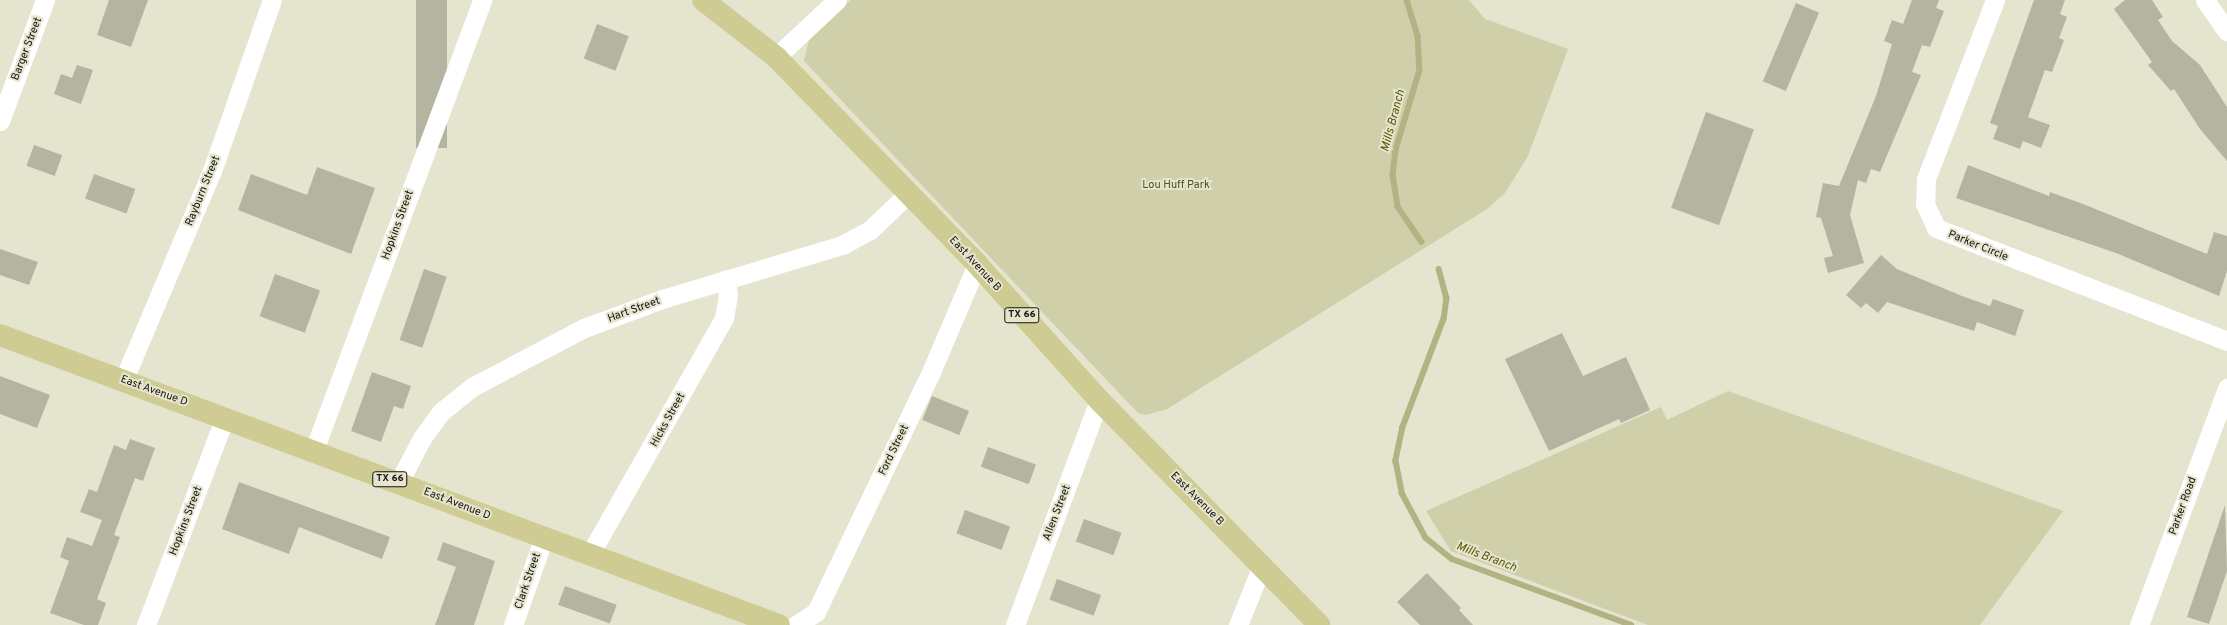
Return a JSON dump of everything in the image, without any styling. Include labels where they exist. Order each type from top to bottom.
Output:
[{"type":"main road","name":"East Avenue B","points":[[711,4],[776,57],[977,264],[1099,400],[1320,625]]},
{"type":"main road","name":"East Avenue D","points":[[0,335],[314,450],[779,625]]},
{"type":"street","name":"Barger Street","points":[[0,121],[46,0]]},
{"type":"street","name":"Rayburn Street","points":[[124,380],[212,171],[272,0]]},
{"type":"street","name":"Hopkins Street","points":[[314,450],[482,0]]},
{"type":"street","points":[[776,57],[837,0]]},
{"type":"street","name":"Parker Circle","points":[[1995,0],[1926,179],[1925,204],[1936,228],[2227,341]]},
{"type":"street","points":[[2205,0],[2227,31]]},
{"type":"street","name":"Hart Street","points":[[399,482],[422,438],[442,412],[472,387],[584,328],[726,279],[842,245],[870,230],[908,194]]},
{"type":"street","name":"Ford Street","points":[[796,625],[816,612],[931,372],[977,264]]},
{"type":"street","name":"Hicks Street","points":[[590,554],[724,318],[728,295],[726,279]]},
{"type":"street","name":"Parker Road","points":[[2139,625],[2227,388]]},
{"type":"street","name":"Allen Street","points":[[1015,625],[1099,400]]},
{"type":"street","name":"Hopkins Street","points":[[146,625],[225,417]]},
{"type":"street","name":"Clark Street","points":[[513,625],[544,537]]},
{"type":"street","points":[[1238,625],[1262,566]]},
{"type":"green space","name":"Lou Huff Park","points":[[851,0],[1469,0],[1485,19],[1568,49],[1528,156],[1505,193],[1487,209],[1167,409],[1146,415],[1138,413],[804,61],[809,40]]},
{"type":"green space","points":[[1728,391],[2063,511],[1980,625],[1648,625],[1451,551],[1426,511],[1661,407],[1667,420]]},
{"type":"building","points":[[109,0],[148,0],[131,47],[97,35]]},
{"type":"building","points":[[416,0],[447,0],[447,148],[416,148]]},
{"type":"building","points":[[1912,0],[1939,0],[1936,8],[1944,11],[1930,47],[1922,45],[1912,72],[1921,75],[1880,172],[1871,169],[1866,183],[1858,180],[1850,215],[1864,263],[1828,273],[1824,258],[1833,256],[1821,218],[1816,217],[1823,183],[1839,186],[1876,96],[1892,44],[1884,41],[1892,20],[1903,24]]},
{"type":"building","points":[[2034,0],[2065,0],[2060,14],[2067,17],[2059,38],[2064,40],[2052,72],[2045,70],[2028,117],[2050,125],[2041,148],[2023,141],[2020,149],[1993,139],[1998,126],[1990,123]]},
{"type":"building","points":[[2125,0],[2152,0],[2163,17],[2158,20],[2172,41],[2200,65],[2227,107],[2227,161],[2200,129],[2174,89],[2171,91],[2148,65],[2152,62],[2114,9]]},
{"type":"building","points":[[1796,3],[1819,13],[1786,91],[1763,81]]},
{"type":"building","points":[[597,24],[629,36],[615,71],[584,59]]},
{"type":"building","points":[[77,65],[93,70],[81,104],[54,94],[61,74],[72,78]]},
{"type":"building","points":[[1706,112],[1754,129],[1719,225],[1671,208]]},
{"type":"building","points":[[34,145],[62,155],[55,176],[26,166]]},
{"type":"building","points":[[1968,165],[2049,196],[2050,192],[2083,204],[2207,254],[2214,232],[2227,236],[2227,271],[2219,296],[2116,253],[1956,198]]},
{"type":"building","points":[[317,167],[375,188],[351,254],[238,210],[251,174],[307,195]]},
{"type":"building","points":[[94,174],[135,189],[126,213],[85,198]]},
{"type":"building","points":[[0,249],[38,262],[29,285],[0,275]]},
{"type":"building","points":[[1881,255],[1897,269],[1962,296],[1990,306],[1993,299],[2024,310],[2015,336],[1977,322],[1974,331],[1887,302],[1878,313],[1866,303],[1861,308],[1846,295]]},
{"type":"building","points":[[424,269],[447,277],[422,348],[400,340]]},
{"type":"building","points":[[275,274],[320,290],[305,333],[260,316]]},
{"type":"building","points":[[1562,333],[1583,376],[1626,357],[1650,410],[1621,423],[1619,419],[1549,451],[1505,359]]},
{"type":"building","points":[[372,372],[411,386],[403,409],[394,406],[381,442],[351,431]]},
{"type":"building","points":[[0,376],[50,395],[37,428],[0,414]]},
{"type":"building","points":[[932,396],[969,411],[959,435],[922,420]]},
{"type":"building","points":[[130,439],[155,448],[143,481],[135,478],[114,535],[120,537],[97,599],[106,603],[98,625],[84,625],[50,613],[69,561],[60,557],[67,537],[92,546],[102,520],[80,512],[89,489],[97,492],[114,445],[126,450]]},
{"type":"building","points":[[988,447],[1036,464],[1029,484],[981,467]]},
{"type":"building","points":[[239,482],[390,537],[382,559],[299,527],[289,554],[222,529]]},
{"type":"building","points":[[2225,505],[2227,571],[2209,624],[2187,617]]},
{"type":"building","points":[[965,510],[1010,526],[1002,550],[956,533]]},
{"type":"building","points":[[1084,519],[1122,533],[1113,555],[1076,542]]},
{"type":"building","points":[[443,542],[495,561],[474,625],[435,625],[456,567],[437,560]]},
{"type":"building","points":[[1427,573],[1461,608],[1459,610],[1473,625],[1420,625],[1397,602]]},
{"type":"building","points":[[1057,579],[1101,595],[1094,616],[1049,600]]},
{"type":"building","points":[[565,586],[617,605],[610,624],[558,605]]},
{"type":"waterway","name":"Mills Branch","points":[[1407,0],[1418,36],[1420,70],[1396,150],[1393,175],[1398,207],[1422,242]]},
{"type":"waterway","name":"Mills Branch","points":[[1439,269],[1447,298],[1444,319],[1403,427],[1396,461],[1402,493],[1426,538],[1452,559],[1631,625]]}]
